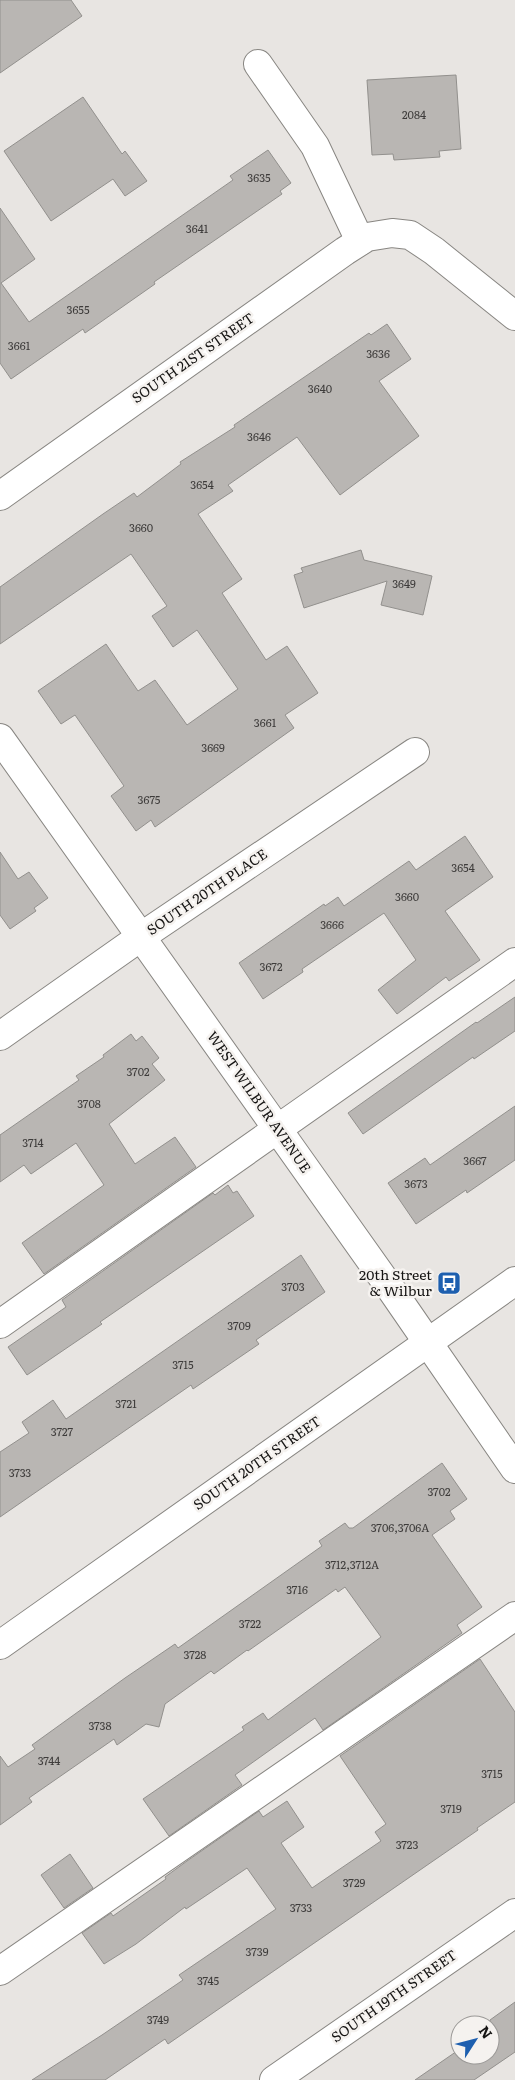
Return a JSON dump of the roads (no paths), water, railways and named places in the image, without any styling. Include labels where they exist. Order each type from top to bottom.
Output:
[{"type":"street","points":[[258,64],[315,146],[360,241]]},
{"type":"street","name":"SOUTH 21ST STREET","points":[[0,496],[367,237],[392,233],[410,235],[434,251],[515,316]]},
{"type":"street","name":"WEST WILBUR AVENUE","points":[[0,738],[279,1130],[515,1468]]},
{"type":"street","name":"SOUTH 20TH PLACE","points":[[0,1036],[142,936],[415,752]]},
{"type":"street","points":[[0,1324],[279,1130],[515,962]]},
{"type":"street","name":"SOUTH 20TH STREET","points":[[0,1645],[515,1281]]},
{"type":"street","points":[[0,1971],[515,1616]]},
{"type":"street","name":"SOUTH 19TH STREET","points":[[274,2080],[515,1913]]},
{"type":"place","name":"20th Street & Wilbur","points":[[449,1283]]}]
